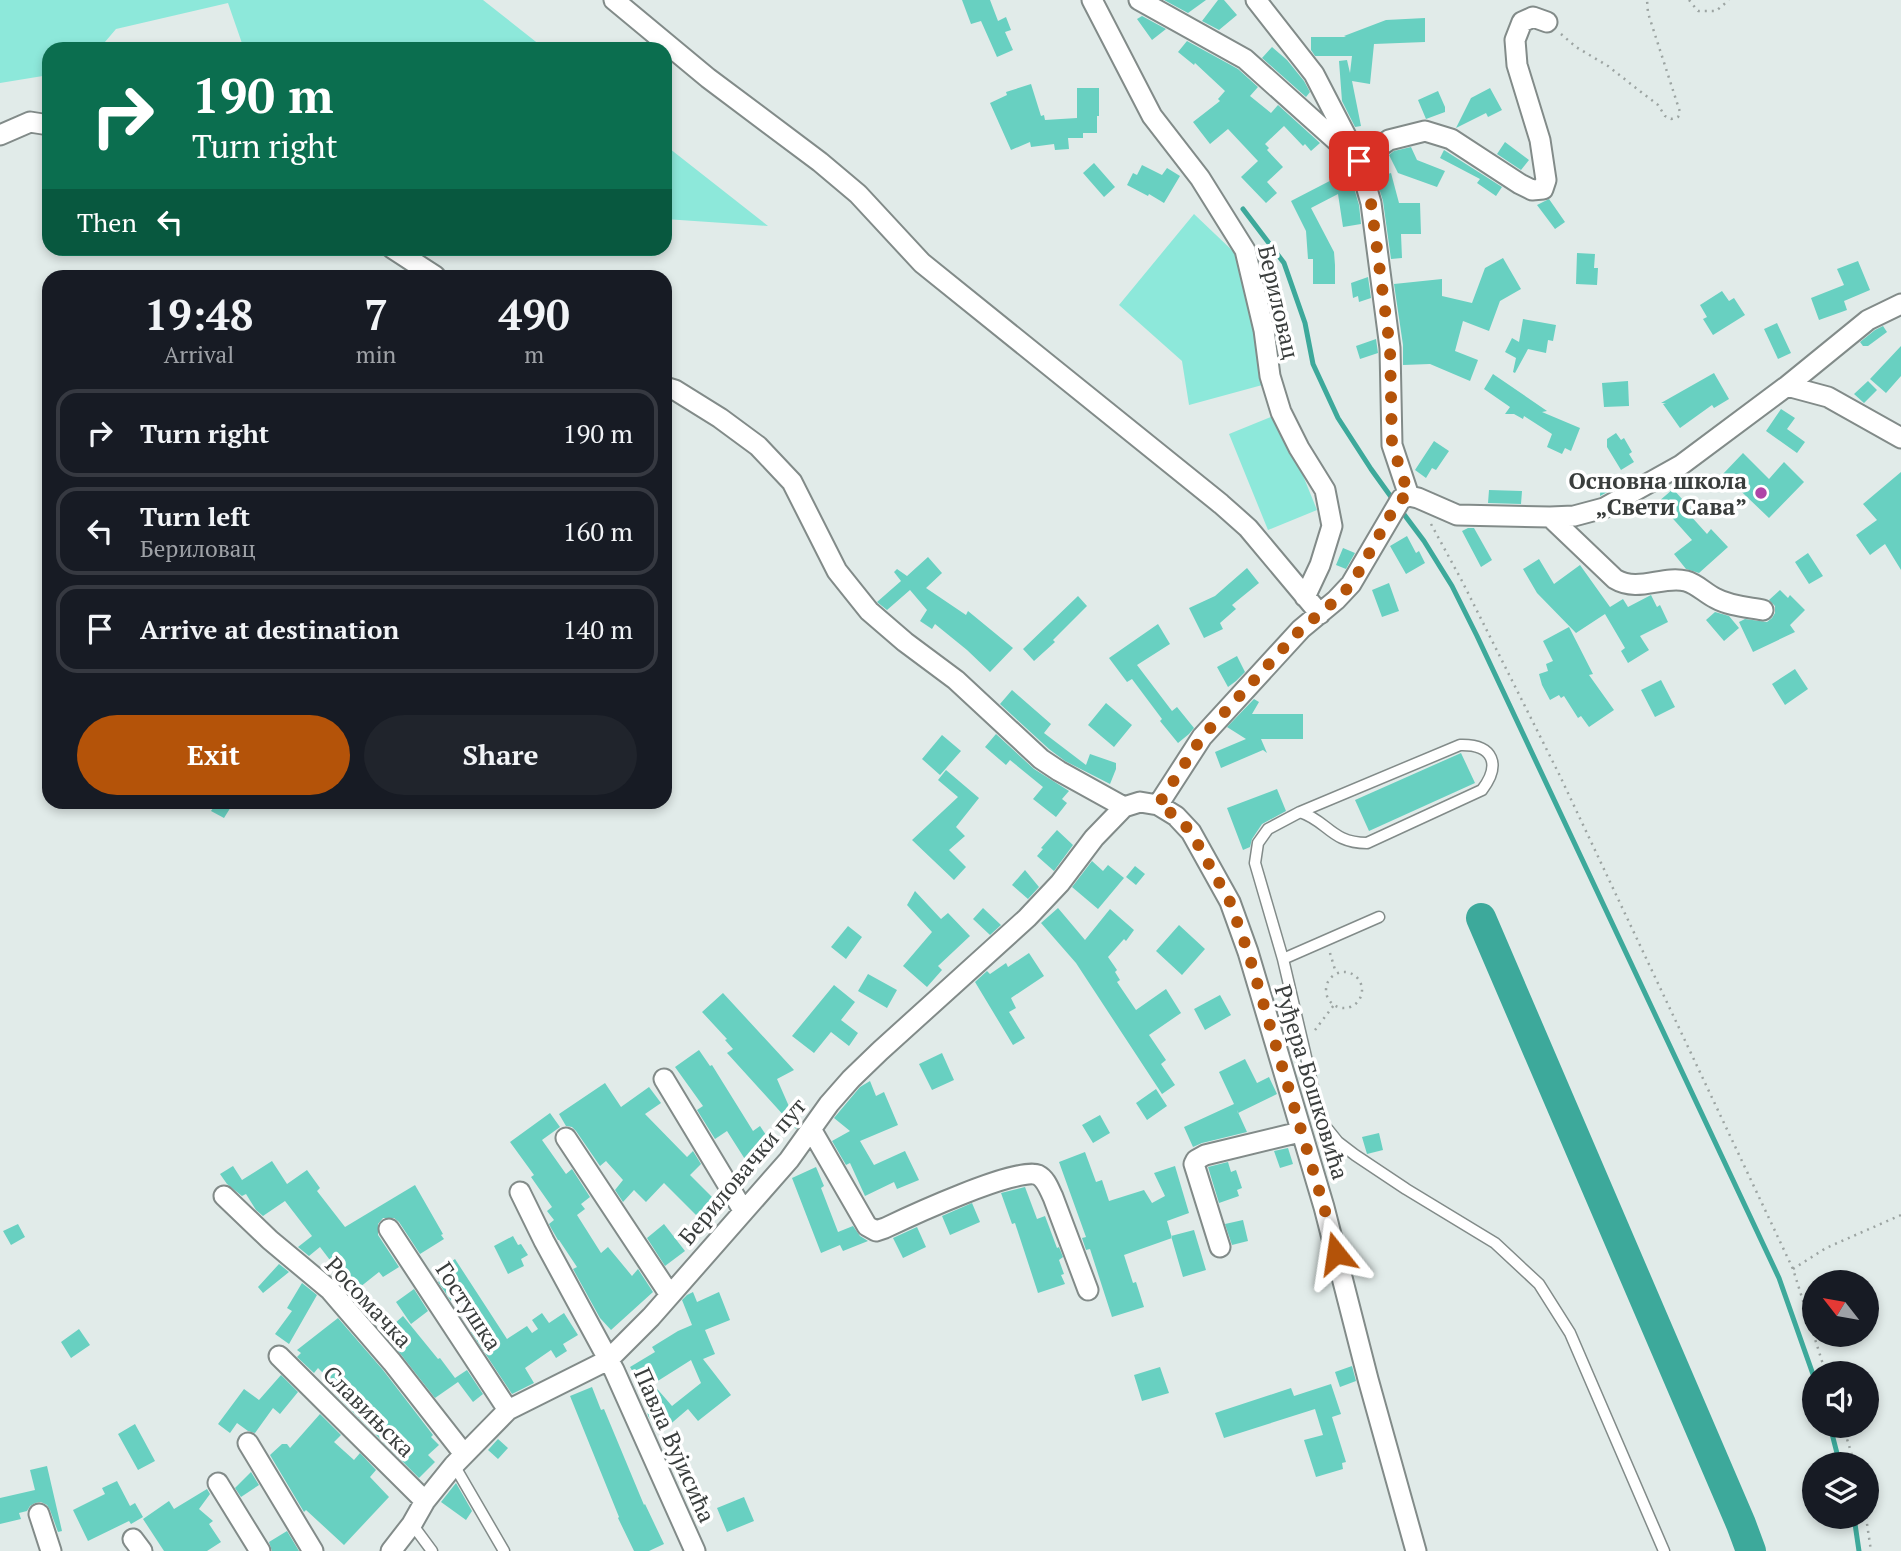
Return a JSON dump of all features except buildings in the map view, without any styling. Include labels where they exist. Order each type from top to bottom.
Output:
[{"type":"street","points":[[614,0],[665,42]]},
{"type":"street","name":"Бериловац","points":[[1092,0],[1152,116],[1200,178],[1245,250],[1264,330],[1270,376],[1281,412],[1325,490],[1332,526],[1320,565],[1305,597]]},
{"type":"street","points":[[1139,0],[1245,59],[1359,161]]},
{"type":"street","points":[[672,389],[720,418],[758,446],[792,482],[837,570],[869,611],[956,680],[1041,759],[1124,807],[1140,802],[1158,805],[1202,737],[1301,629],[1352,584],[1405,501],[1392,444],[1389,335],[1371,203],[1359,161],[1314,74],[1256,0]]},
{"type":"street","points":[[1359,161],[1389,140],[1425,131],[1451,139],[1532,190],[1543,189],[1546,180],[1540,140],[1517,65],[1516,40],[1522,22],[1533,17],[1547,22]]},
{"type":"street","points":[[672,48],[820,162],[858,194],[922,263],[1221,504],[1248,528],[1320,614]]},
{"type":"street","points":[[0,135],[30,122],[42,124]]},
{"type":"street","points":[[404,256],[426,270]]},
{"type":"street","points":[[1405,501],[1457,515],[1574,516],[1604,508],[1681,465],[1787,386],[1868,320],[1901,304]]},
{"type":"street","points":[[1787,386],[1828,397],[1901,438]]},
{"type":"street","points":[[1550,517],[1622,584],[1676,580],[1688,582],[1725,603],[1763,610]]},
{"type":"street","name":"Руђера Бошковића","points":[[1158,805],[1176,816],[1191,832],[1230,902],[1248,952],[1324,1207],[1368,1380],[1416,1551]]},
{"type":"street","name":"Бериловачки пут","points":[[391,1551],[412,1524],[425,1501],[459,1459],[508,1410],[608,1360],[670,1295],[789,1160],[851,1079],[1027,918],[1060,883],[1094,838],[1124,807]]},
{"type":"street","points":[[664,1079],[743,1210]]},
{"type":"street","points":[[811,1129],[867,1226],[876,1231],[969,1191],[1024,1175],[1038,1176],[1046,1183],[1053,1197],[1088,1290]]},
{"type":"street","points":[[1220,1247],[1194,1164],[1196,1160],[1205,1155],[1300,1132]]},
{"type":"street","points":[[566,1138],[670,1295]]},
{"type":"street","name":"Павла Вујисића","points":[[520,1192],[608,1360],[695,1551]]},
{"type":"street","name":"Росомачка","points":[[224,1196],[270,1240],[330,1290],[392,1362],[459,1459]]},
{"type":"street","name":"Гостушка","points":[[389,1229],[508,1410]]},
{"type":"street","name":"Славињска","points":[[279,1356],[425,1501]]},
{"type":"street","points":[[248,1443],[313,1551]]},
{"type":"street","points":[[218,1483],[260,1551]]},
{"type":"street","points":[[39,1514],[51,1551]]},
{"type":"lane","points":[[1300,812],[1311,816],[1336,836],[1352,843],[1367,843],[1482,790],[1491,778],[1491,755],[1472,744],[1460,744],[1300,812],[1268,829],[1258,844],[1255,863],[1283,959],[1321,1121],[1338,1142],[1406,1189],[1496,1243],[1538,1284],[1570,1333],[1664,1551]]},
{"type":"lane","points":[[1283,959],[1379,917]]},
{"type":"lane","points":[[459,1459],[504,1551]]},
{"type":"lane","points":[[412,1524],[432,1551]]},
{"type":"path","points":[[1547,22],[1576,47],[1608,66],[1658,105],[1665,116],[1671,119],[1678,117],[1680,112],[1648,13],[1647,0]]},
{"type":"path","points":[[1689,0],[1698,11],[1716,11],[1729,0]]},
{"type":"path","points":[[1405,501],[1438,540],[1462,581],[1559,774],[1793,1269],[1822,1361]]},
{"type":"path","points":[[1325,941],[1336,974]]},
{"type":"path","points":[[1346,972],[1357,976],[1362,986],[1361,997],[1352,1006],[1334,1005],[1326,988],[1331,977],[1346,972]]},
{"type":"path","points":[[1304,1044],[1334,1005]]},
{"type":"path","points":[[1793,1269],[1826,1248],[1901,1215]]},
{"type":"path","points":[[1868,1529],[1871,1551]]},
{"type":"green space","points":[[0,0],[483,0],[536,42],[242,42],[228,3],[116,29],[105,42],[42,42],[42,76],[0,83]]},
{"type":"green space","points":[[672,151],[768,226],[672,219]]},
{"type":"green space","points":[[1194,214],[1236,254],[1258,327],[1266,384],[1189,405],[1182,361],[1119,305]]},
{"type":"green space","points":[[1278,414],[1317,510],[1268,530],[1229,434]]},
{"type":"waterway","points":[[1243,209],[1284,263],[1305,323],[1313,364],[1338,418],[1394,501]]},
{"type":"waterway","points":[[1400,509],[1452,586],[1477,636],[1779,1278],[1808,1361]]},
{"type":"waterway","points":[[1481,918],[1751,1551]]},
{"type":"waterway","points":[[1833,1438],[1837,1452]]},
{"type":"waterway","points":[[1856,1529],[1859,1551]]},
{"type":"place","name":"Основна школа „Свети Сава”","points":[[1761,493]]},
{"type":"route","points":[[1336,1253],[1248,952],[1230,902],[1191,832],[1176,816],[1158,805],[1202,737],[1301,629],[1352,584],[1392,512],[1401,499],[1409,496],[1392,444],[1390,348],[1371,203],[1359,161]]}]
